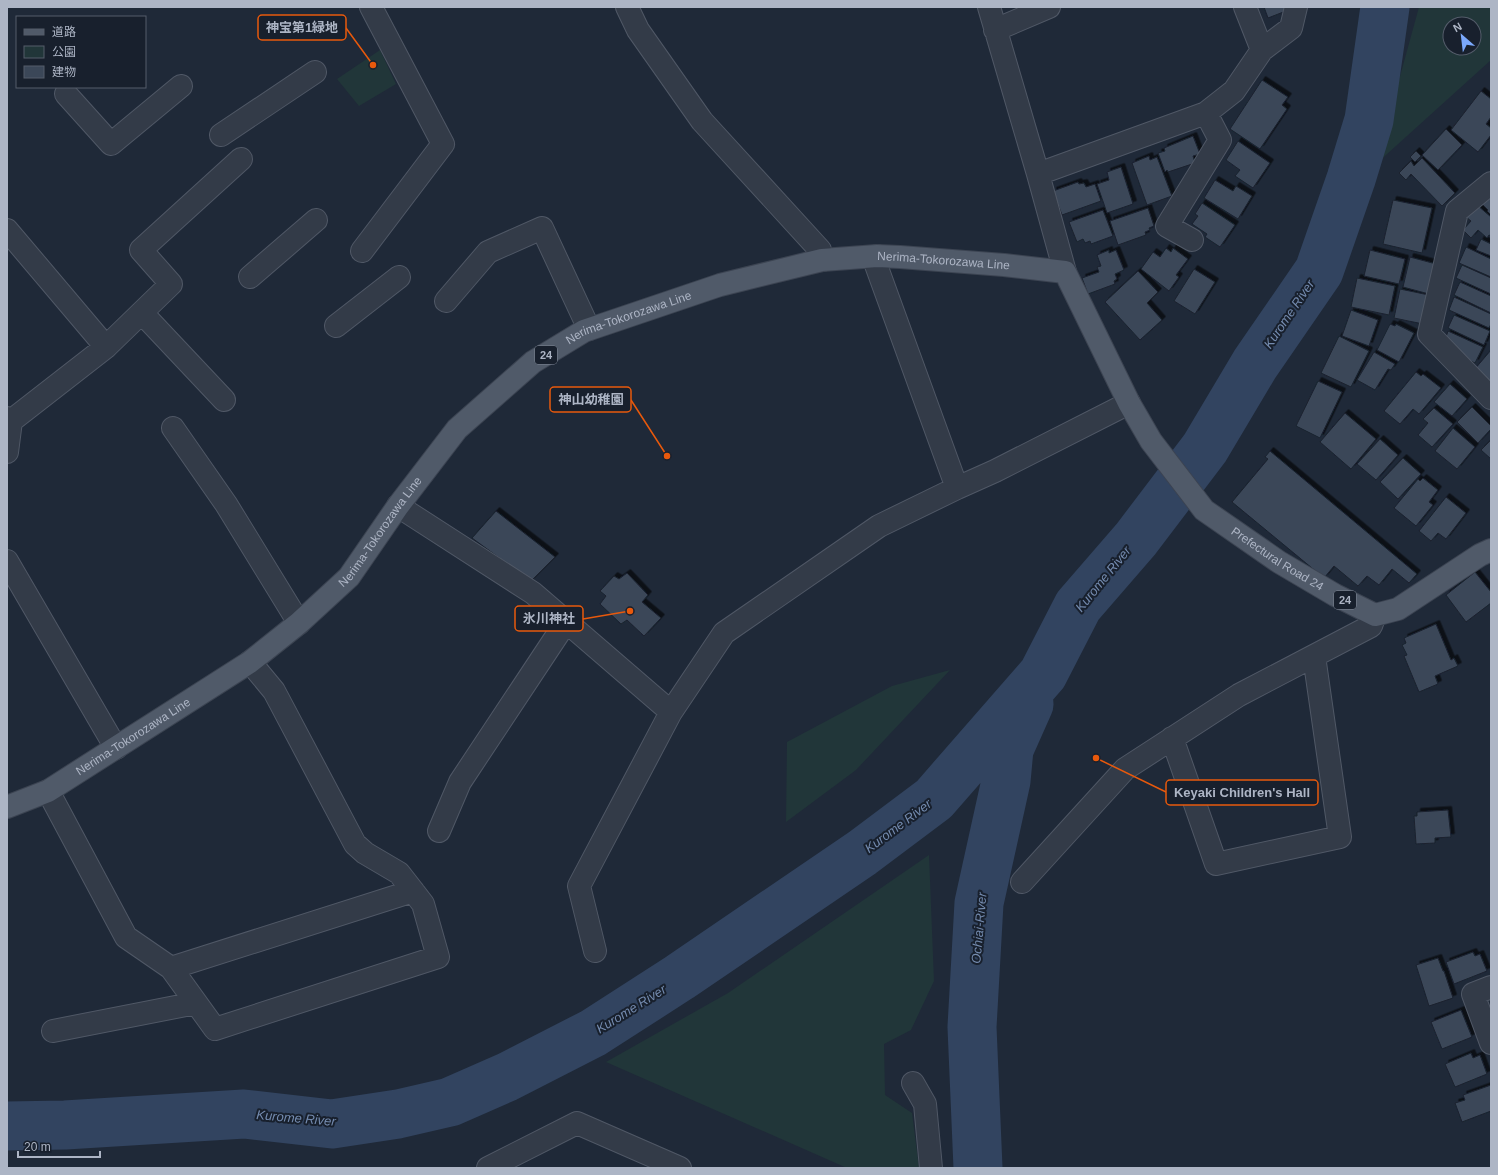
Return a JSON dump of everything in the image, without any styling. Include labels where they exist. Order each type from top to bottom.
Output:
[{"type":"main road","name":"Nerima-Tokorozawa Line","points":[[7,807],[48,791],[250,662],[299,624],[349,577],[398,506],[457,429],[533,362],[584,331],[720,285],[822,260],[877,256],[1004,265],[1065,272]]},
{"type":"main road","name":"24","points":[[1065,272],[1129,403]]},
{"type":"main road","name":"Prefectural Road 24","points":[[1129,403],[1152,441],[1204,510],[1279,562],[1335,595],[1375,615]]},
{"type":"main road","points":[[1375,615],[1398,610],[1480,555],[1491,550]]},
{"type":"street","points":[[362,251],[443,144],[371,7]]},
{"type":"street","points":[[627,7],[638,30],[702,121],[820,250],[822,260]]},
{"type":"street","points":[[989,7],[1065,272]]},
{"type":"street","points":[[995,30],[1048,7]]},
{"type":"street","points":[[1246,7],[1262,50]]},
{"type":"street","points":[[1038,174],[1206,113],[1234,91],[1262,50],[1291,28],[1296,7]]},
{"type":"street","points":[[221,135],[315,72]]},
{"type":"street","points":[[66,94],[111,144],[181,86]]},
{"type":"street","points":[[1192,240],[1167,226],[1220,140],[1206,113]]},
{"type":"street","points":[[7,452],[9,419],[106,347],[171,284],[141,250],[241,159]]},
{"type":"street","points":[[1491,183],[1457,211],[1429,334],[1491,398]]},
{"type":"street","points":[[250,277],[316,220]]},
{"type":"street","points":[[446,301],[488,252],[542,228],[589,329]]},
{"type":"street","points":[[7,230],[106,347]]},
{"type":"street","points":[[877,256],[876,265],[957,488]]},
{"type":"street","points":[[336,326],[399,277]]},
{"type":"street","points":[[142,313],[224,400]]},
{"type":"street","points":[[595,951],[579,886],[671,712],[724,633],[879,526],[995,471],[1129,403]]},
{"type":"street","points":[[174,428],[226,504],[299,624]]},
{"type":"street","points":[[398,506],[533,593],[671,712]]},
{"type":"street","points":[[7,561],[116,748]]},
{"type":"street","points":[[1022,882],[1124,769],[1239,695],[1371,626],[1375,615]]},
{"type":"street","points":[[439,831],[460,782],[566,622]]},
{"type":"street","points":[[1172,738],[1216,864],[1340,838],[1314,656]]},
{"type":"street","points":[[48,791],[126,937],[171,968],[216,1029],[438,957],[423,904],[399,873],[365,853],[355,844],[274,691],[250,662]]},
{"type":"street","points":[[171,968],[413,891]]},
{"type":"street","points":[[1491,987],[1473,994],[1491,1043]]},
{"type":"street","points":[[53,1032],[196,1003]]},
{"type":"street","points":[[912,1083],[925,1104],[931,1168]]},
{"type":"street","points":[[488,1168],[577,1123],[680,1168]]},
{"type":"green space","points":[[1419,7],[1491,7],[1491,60],[1376,164]]},
{"type":"green space","points":[[380,50],[396,84],[359,106],[337,79]]},
{"type":"green space","points":[[950,670],[856,770],[786,822],[787,742],[892,686]]},
{"type":"green space","points":[[929,855],[934,981],[911,1030],[884,1044],[885,1095],[912,1113],[919,1168],[847,1168],[606,1062],[728,993]]},
{"type":"building","points":[[1264,7],[1284,7],[1286,11],[1268,18]]},
{"type":"building","points":[[1262,80],[1288,97],[1282,105],[1287,109],[1260,149],[1230,129]]},
{"type":"building","points":[[1481,91],[1491,99],[1491,117],[1486,124],[1491,128],[1491,135],[1478,152],[1451,130]]},
{"type":"building","points":[[1446,129],[1462,145],[1438,170],[1422,155]]},
{"type":"building","points":[[1193,136],[1200,154],[1193,156],[1195,163],[1168,172],[1167,170],[1165,172],[1158,153],[1165,151],[1164,148]]},
{"type":"building","points":[[1238,141],[1270,163],[1253,188],[1235,176],[1240,170],[1226,160]]},
{"type":"building","points":[[1416,151],[1421,156],[1415,162],[1410,157]]},
{"type":"building","points":[[1149,156],[1150,160],[1157,157],[1172,196],[1147,205],[1132,163]]},
{"type":"building","points":[[1422,158],[1455,193],[1442,206],[1411,174],[1406,180],[1399,173],[1411,161],[1414,166]]},
{"type":"building","points":[[1121,167],[1133,204],[1107,213],[1097,184],[1109,180],[1107,172]]},
{"type":"building","points":[[1215,180],[1233,191],[1236,186],[1252,196],[1238,219],[1204,198]]},
{"type":"building","points":[[1078,182],[1079,184],[1084,183],[1086,187],[1095,184],[1101,201],[1062,215],[1053,191]]},
{"type":"building","points":[[1491,190],[1491,215],[1477,199]]},
{"type":"building","points":[[1393,200],[1432,208],[1422,253],[1383,244]]},
{"type":"building","points":[[1202,203],[1235,225],[1220,247],[1205,237],[1207,234],[1192,224],[1198,216],[1195,214]]},
{"type":"building","points":[[1477,205],[1491,217],[1491,236],[1489,235],[1487,238],[1478,230],[1471,238],[1463,230],[1471,221],[1466,217]]},
{"type":"building","points":[[1148,208],[1154,226],[1145,232],[1146,235],[1118,245],[1110,221]]},
{"type":"building","points":[[1103,210],[1113,236],[1091,244],[1090,241],[1085,243],[1083,239],[1077,242],[1069,222]]},
{"type":"building","points":[[1481,239],[1491,244],[1491,256],[1476,250]]},
{"type":"building","points":[[1466,247],[1491,259],[1491,277],[1459,263]]},
{"type":"building","points":[[1166,248],[1171,252],[1173,248],[1188,259],[1176,275],[1179,277],[1169,291],[1141,269],[1153,252],[1160,257]]},
{"type":"building","points":[[1109,250],[1109,253],[1116,250],[1124,270],[1115,274],[1117,279],[1114,281],[1115,284],[1088,294],[1082,278],[1099,272],[1097,267],[1101,266],[1097,255]]},
{"type":"building","points":[[1370,250],[1405,259],[1399,284],[1364,276]]},
{"type":"building","points":[[1410,257],[1436,264],[1429,294],[1403,287]]},
{"type":"building","points":[[1462,265],[1491,278],[1491,294],[1456,278]]},
{"type":"building","points":[[1194,269],[1215,282],[1195,314],[1174,301]]},
{"type":"building","points":[[1138,271],[1158,292],[1147,303],[1162,320],[1140,340],[1105,302]]},
{"type":"building","points":[[1357,278],[1395,286],[1389,315],[1351,307]]},
{"type":"building","points":[[1460,282],[1491,296],[1491,313],[1454,295]]},
{"type":"building","points":[[1400,289],[1429,295],[1423,324],[1394,318]]},
{"type":"building","points":[[1454,297],[1491,314],[1491,324],[1489,328],[1449,310]]},
{"type":"building","points":[[1351,310],[1378,320],[1369,346],[1342,336]]},
{"type":"building","points":[[1454,315],[1490,331],[1484,345],[1448,328]]},
{"type":"building","points":[[1390,324],[1395,326],[1396,324],[1414,333],[1399,362],[1377,350]]},
{"type":"building","points":[[1448,331],[1483,347],[1475,363],[1460,356],[1446,337]]},
{"type":"building","points":[[1339,336],[1369,351],[1351,387],[1321,373]]},
{"type":"building","points":[[1491,350],[1491,383],[1474,370]]},
{"type":"building","points":[[1374,352],[1395,364],[1391,370],[1388,369],[1375,390],[1357,380]]},
{"type":"building","points":[[1416,372],[1421,376],[1423,374],[1441,388],[1419,414],[1413,409],[1400,424],[1384,411]]},
{"type":"building","points":[[1318,381],[1342,392],[1320,438],[1296,426]]},
{"type":"building","points":[[1450,384],[1467,399],[1452,416],[1434,402]]},
{"type":"building","points":[[1472,407],[1491,426],[1491,429],[1478,443],[1457,422]]},
{"type":"building","points":[[1434,408],[1453,424],[1432,447],[1418,435],[1428,423],[1423,419]]},
{"type":"building","points":[[1345,413],[1376,439],[1351,469],[1320,442]]},
{"type":"building","points":[[1453,428],[1475,447],[1457,469],[1435,451]]},
{"type":"building","points":[[1380,439],[1398,455],[1376,480],[1357,464]]},
{"type":"building","points":[[1491,440],[1491,459],[1481,450]]},
{"type":"building","points":[[1270,451],[1417,574],[1409,583],[1392,569],[1379,585],[1367,576],[1358,586],[1334,566],[1324,578],[1232,502],[1268,459],[1265,457]]},
{"type":"building","points":[[1403,458],[1421,474],[1398,499],[1380,482]]},
{"type":"building","points":[[1423,478],[1438,490],[1429,502],[1433,505],[1416,526],[1394,508],[1418,479],[1420,481]]},
{"type":"building","points":[[1446,497],[1466,513],[1446,539],[1438,533],[1431,541],[1419,531]]},
{"type":"building","points":[[496,511],[555,557],[531,581],[472,538]]},
{"type":"building","points":[[1475,572],[1491,592],[1491,603],[1466,622],[1446,595]]},
{"type":"building","points":[[627,573],[648,595],[642,602],[661,618],[644,636],[627,620],[621,624],[600,604],[606,596],[600,591],[614,576],[619,579]]},
{"type":"building","points":[[1436,624],[1451,660],[1454,658],[1458,666],[1435,676],[1438,684],[1419,692],[1404,656],[1407,655],[1402,645],[1406,643],[1404,638]]},
{"type":"building","points":[[1448,810],[1451,837],[1435,838],[1435,843],[1416,844],[1414,816],[1417,816],[1417,812]]},
{"type":"building","points":[[1473,952],[1475,956],[1480,954],[1487,971],[1454,984],[1446,962]]},
{"type":"building","points":[[1438,958],[1453,998],[1429,1006],[1416,965]]},
{"type":"building","points":[[1461,1010],[1472,1037],[1442,1049],[1431,1022]]},
{"type":"building","points":[[1471,1053],[1473,1058],[1480,1055],[1487,1074],[1455,1087],[1445,1064]]},
{"type":"building","points":[[1491,1085],[1491,1111],[1462,1122],[1455,1103],[1465,1100],[1463,1095]]},
{"type":"waterway","name":"Kurome River","points":[[7,1126],[65,1125],[244,1114],[332,1124],[398,1114],[450,1102],[507,1077],[593,1033],[680,977],[862,853],[934,799],[1043,674],[1078,606],[1136,539],[1205,448],[1255,364],[1319,271],[1351,179],[1369,120],[1385,7]]},
{"type":"waterway","name":"Ochiai-River","points":[[978,1168],[972,1027],[979,903],[1006,781],[1009,749],[1029,704]]},
{"type":"place","name":"神宝第1緑地","points":[[373,65]]},
{"type":"place","name":"神山幼稚園","points":[[667,456]]},
{"type":"place","name":"氷川神社","points":[[630,611]]},
{"type":"place","name":"Keyaki Children's Hall","points":[[1096,758]]}]
